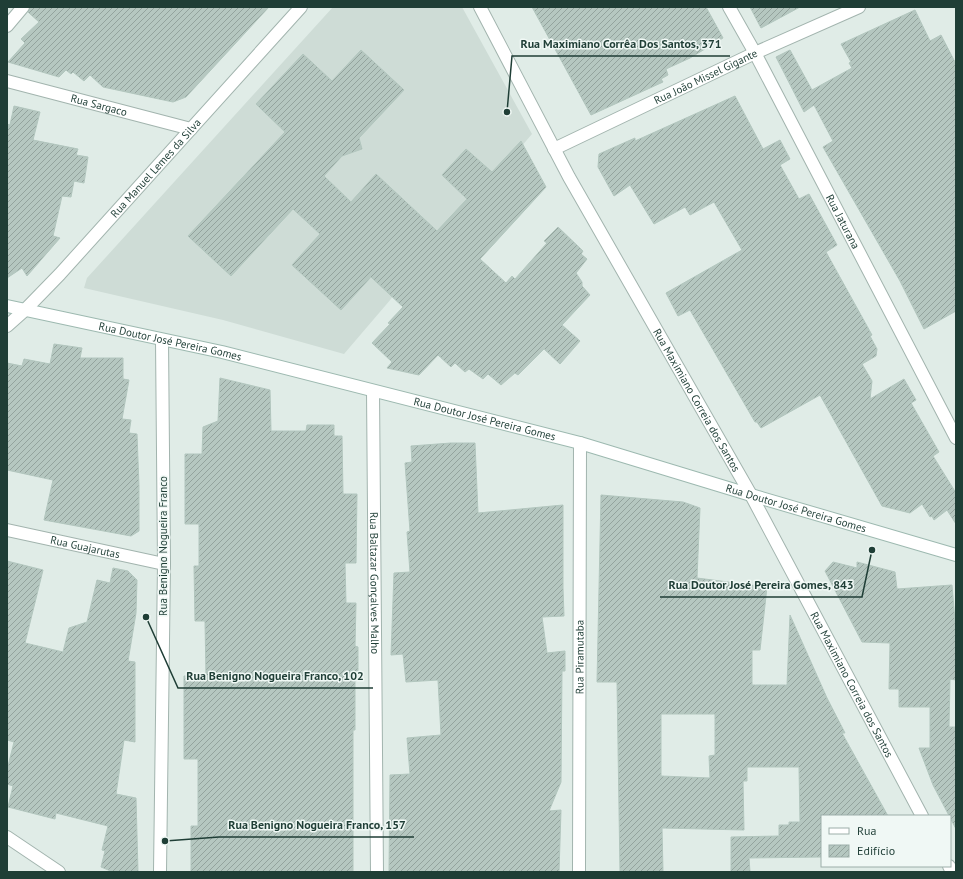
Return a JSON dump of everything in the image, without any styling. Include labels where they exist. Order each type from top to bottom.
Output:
[{"type":"street","points":[[7,26],[23,7]]},
{"type":"street","name":"Rua Manuel Lemes da Silva","points":[[7,326],[40,297],[301,7]]},
{"type":"street","name":"Rua Maximiano Correia dos Santos","points":[[480,7],[554,149],[751,495],[921,815]]},
{"type":"street","name":"Rua Jaturana","points":[[729,7],[755,53],[956,438]]},
{"type":"street","name":"Rua João Missel Gigante","points":[[554,149],[755,53],[859,7]]},
{"type":"street","name":"Rua Sargaco","points":[[7,81],[191,129]]},
{"type":"street","name":"Rua Doutor José Pereira Gomes","points":[[7,306],[222,352],[580,443],[956,555]]},
{"type":"street","name":"Rua Benigno Nogueira Franco","points":[[160,872],[164,564],[162,340]]},
{"type":"street","name":"Rua Baltazar Gonçalves Malho","points":[[373,391],[377,872]]},
{"type":"street","name":"Rua Piramutaba","points":[[579,872],[580,443]]},
{"type":"street","name":"Rua Guajarutas","points":[[7,530],[164,564]]},
{"type":"street","points":[[7,837],[59,872]]},
{"type":"shaded area","points":[[333,7],[462,7],[532,134],[344,354],[223,320],[84,288],[87,278]]},
{"type":"building","points":[[30,7],[269,7],[186,97],[173,102],[103,87],[90,75],[84,81],[73,72],[71,74],[66,70],[59,77],[8,62],[25,43],[21,39],[39,22],[28,12]]},
{"type":"building","points":[[532,7],[706,7],[723,38],[690,58],[666,69],[668,75],[661,79],[663,82],[591,115]]},
{"type":"building","points":[[750,7],[800,7],[761,28]]},
{"type":"building","points":[[915,10],[930,41],[941,35],[956,64],[956,311],[924,329],[900,281],[823,147],[833,141],[814,105],[804,112],[776,57],[790,50],[812,90],[852,68],[849,63],[851,62],[841,44]]},
{"type":"building","points":[[361,50],[404,90],[359,138],[362,149],[342,156],[324,176],[351,202],[376,174],[437,231],[467,199],[442,175],[466,149],[492,172],[521,141],[546,187],[480,259],[506,283],[512,276],[515,279],[547,243],[544,241],[558,227],[583,251],[581,254],[587,259],[576,273],[582,282],[582,286],[590,295],[562,325],[580,341],[560,364],[544,349],[518,375],[515,373],[501,385],[488,374],[483,379],[469,369],[465,372],[455,363],[451,367],[438,355],[419,375],[387,368],[392,362],[372,343],[390,324],[388,323],[403,307],[371,277],[341,310],[292,265],[320,234],[293,209],[231,276],[188,236],[285,132],[256,104],[303,54],[332,81]]},
{"type":"building","points":[[735,96],[763,149],[780,140],[790,159],[780,165],[799,199],[809,194],[837,245],[826,252],[872,335],[870,336],[877,349],[876,356],[862,364],[872,381],[870,399],[904,379],[916,400],[911,403],[939,452],[933,456],[956,493],[956,524],[947,510],[934,520],[932,516],[930,517],[922,504],[910,513],[882,506],[820,395],[761,428],[757,422],[755,422],[690,310],[678,316],[666,293],[742,250],[714,202],[690,215],[685,207],[654,224],[630,185],[614,196],[598,167],[599,154],[635,138],[635,141]]},
{"type":"building","points":[[14,106],[40,112],[33,140],[78,149],[76,155],[88,157],[84,183],[74,181],[71,197],[62,196],[53,236],[60,238],[27,276],[22,268],[7,278],[7,124],[10,125]]},
{"type":"building","points":[[54,344],[82,348],[80,358],[123,358],[123,379],[129,380],[122,419],[131,420],[129,433],[137,434],[139,531],[131,536],[44,520],[53,480],[7,470],[7,363],[22,366],[24,359],[50,364]]},
{"type":"building","points":[[220,378],[270,390],[271,431],[306,431],[307,425],[334,425],[334,436],[342,436],[343,494],[357,494],[356,563],[345,563],[346,603],[356,603],[355,646],[358,647],[358,674],[355,674],[355,730],[353,730],[353,872],[191,872],[191,826],[198,826],[198,759],[184,759],[184,676],[206,676],[205,621],[195,621],[194,566],[199,566],[199,524],[185,524],[185,454],[202,454],[203,427],[218,421]]},
{"type":"building","points":[[475,443],[478,513],[563,505],[564,616],[542,617],[547,653],[565,651],[565,671],[562,671],[561,782],[549,811],[561,810],[559,872],[389,872],[390,775],[410,774],[407,738],[441,735],[438,680],[406,682],[403,654],[391,655],[394,573],[410,572],[407,532],[410,531],[405,463],[412,462],[411,446]]},
{"type":"building","points":[[601,495],[683,502],[700,508],[697,578],[767,587],[760,650],[752,650],[752,685],[787,685],[790,615],[827,698],[845,733],[842,733],[887,815],[821,815],[821,857],[749,858],[750,872],[731,872],[731,837],[779,836],[779,825],[789,825],[789,822],[800,822],[799,767],[747,767],[747,781],[743,781],[744,830],[662,828],[663,872],[620,872],[617,682],[597,682]],"holes":[[[661,714],[715,714],[715,755],[709,756],[710,778],[661,776]]]},
{"type":"building","points":[[7,561],[43,570],[25,643],[63,652],[69,628],[87,622],[97,580],[110,583],[113,568],[128,571],[137,580],[136,613],[128,661],[135,662],[135,742],[124,740],[116,794],[136,798],[138,872],[113,872],[101,867],[105,851],[102,850],[108,826],[56,813],[55,819],[8,807],[13,786],[7,784],[7,770],[14,742],[7,740]]},
{"type":"building","points":[[833,562],[857,568],[857,562],[895,572],[897,589],[952,585],[956,633],[956,680],[950,679],[949,727],[956,727],[956,829],[951,819],[951,815],[949,815],[933,785],[919,748],[930,748],[930,707],[899,707],[899,689],[889,689],[890,643],[862,642],[825,571]]},
{"type":"place","name":"Rua Maximiano Corrêa Dos Santos, 371","points":[[507,112]]},
{"type":"place","name":"Rua Doutor José Pereira Gomes, 843","points":[[872,550]]},
{"type":"place","name":"Rua Benigno Nogueira Franco, 102","points":[[146,617]]},
{"type":"place","name":"Rua Benigno Nogueira Franco, 157","points":[[165,841]]}]
